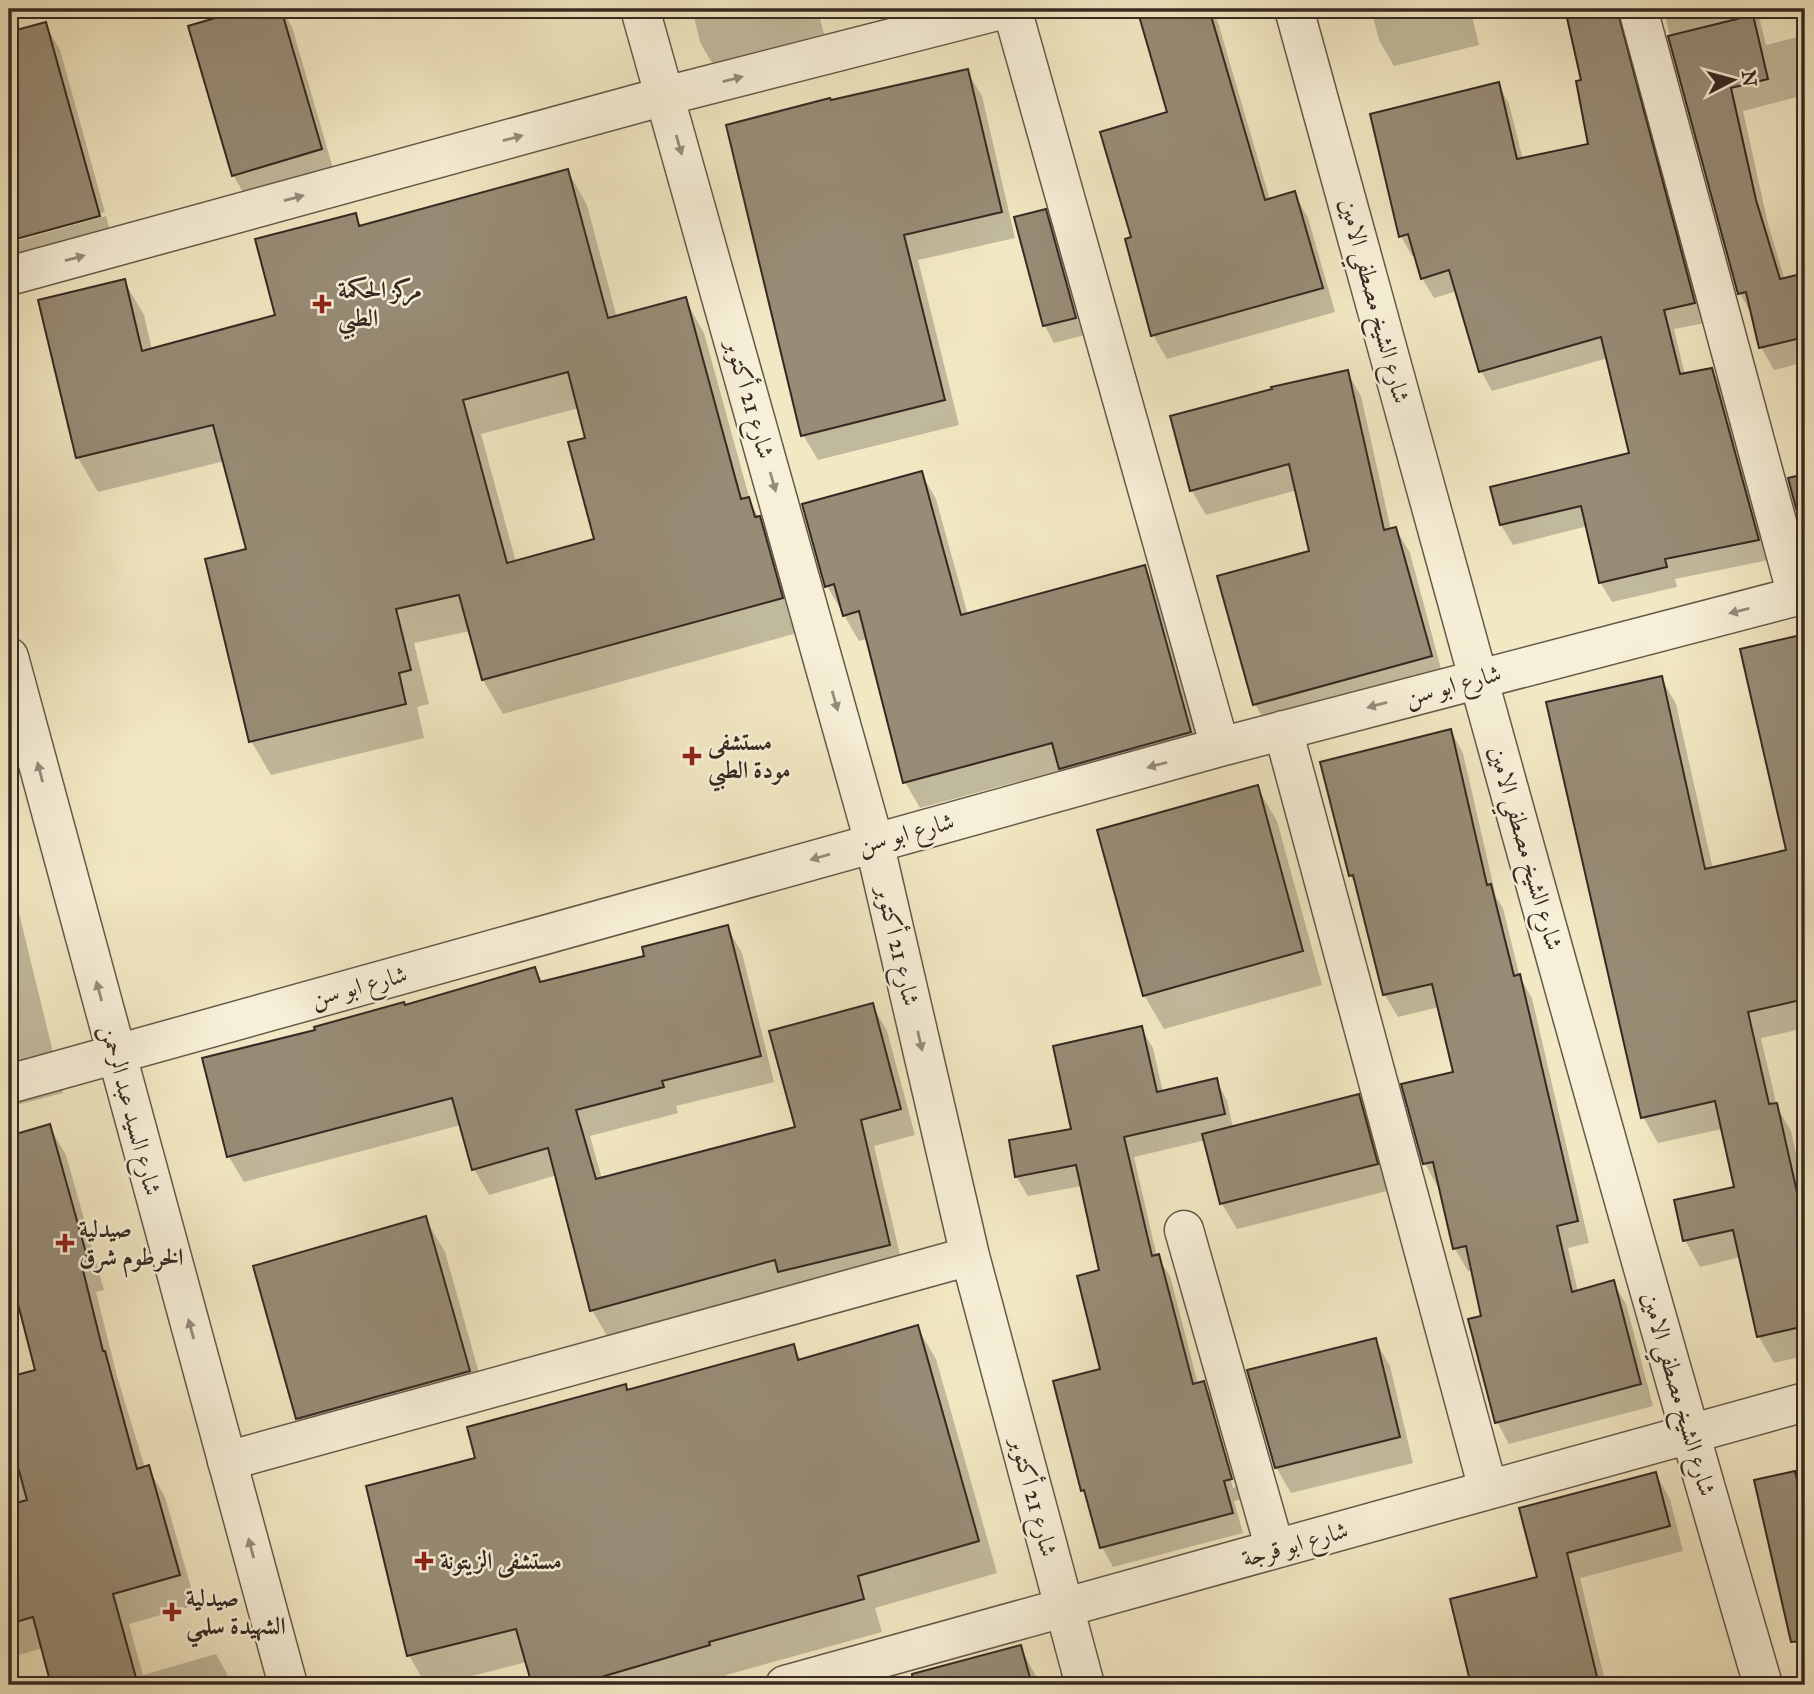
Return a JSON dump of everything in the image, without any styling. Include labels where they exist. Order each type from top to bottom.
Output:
[{"type":"street","name":"شارع 21 أكتوبر","points":[[640,9],[874,842],[970,1256],[1085,1685]]},
{"type":"street","name":"شارع الشيخ مصطفي الامين","points":[[1294,9],[1689,1433],[1763,1685]]},
{"type":"street","points":[[1638,9],[1801,595]]},
{"type":"street","points":[[9,276],[665,96],[994,10],[1220,747]]},
{"type":"street","name":"شارع ابو سن","points":[[9,1084],[1220,747],[1801,595]]},
{"type":"street","name":"شارع السيد عبد الرحمن","points":[[9,657],[288,1685]]},
{"type":"street","points":[[1283,730],[1488,1489]]},
{"type":"street","points":[[1184,1230],[1275,1549]]},
{"type":"street","points":[[227,1461],[970,1256]]},
{"type":"street","name":"شارع ابو قرجة","points":[[806,1682],[1805,1402]]},
{"type":"building","points":[[246,9],[281,9],[322,149],[232,176],[188,26]]},
{"type":"building","points":[[1137,9],[1209,9],[1265,200],[1295,191],[1323,288],[1151,336],[1125,239],[1131,237],[1100,132],[1167,112]]},
{"type":"building","points":[[1565,9],[1617,9],[1695,303],[1664,310],[1680,374],[1712,368],[1759,540],[1665,559],[1667,567],[1599,583],[1581,506],[1500,525],[1490,487],[1629,453],[1601,337],[1479,372],[1449,270],[1421,279],[1408,234],[1399,237],[1370,114],[1499,82],[1517,159],[1588,144],[1576,81],[1581,80]]},
{"type":"building","points":[[1753,15],[1768,79],[1731,88],[1756,200],[1780,279],[1805,273],[1805,337],[1759,348],[1746,292],[1738,294],[1668,36]]},
{"type":"building","points":[[46,22],[100,216],[9,241],[9,32]]},
{"type":"building","points":[[968,69],[1002,212],[904,235],[945,400],[801,436],[726,125],[830,98],[831,100]]},
{"type":"building","points":[[568,169],[608,318],[686,297],[741,499],[749,497],[755,517],[760,516],[783,598],[482,680],[459,595],[396,609],[411,670],[399,673],[406,704],[249,742],[205,559],[246,549],[213,425],[76,458],[38,300],[125,279],[142,351],[275,315],[255,239],[356,213],[359,226]],"holes":[[[568,372],[585,438],[568,442],[594,539],[507,563],[463,400]]]},
{"type":"building","points":[[1046,209],[1076,318],[1043,326],[1014,217]]},
{"type":"building","points":[[1348,370],[1384,530],[1396,527],[1432,656],[1253,705],[1217,576],[1309,551],[1289,464],[1190,491],[1170,416],[1272,389],[1271,387]]},
{"type":"building","points":[[922,471],[961,615],[1145,565],[1191,732],[1059,769],[1052,743],[903,783],[859,611],[843,616],[834,584],[825,587],[802,504]]},
{"type":"building","points":[[1805,474],[1805,530],[1802,531],[1788,478]]},
{"type":"building","points":[[1805,634],[1805,999],[1748,1012],[1769,1104],[1777,1103],[1805,1228],[1805,1326],[1757,1337],[1733,1230],[1683,1241],[1674,1200],[1734,1187],[1715,1101],[1641,1118],[1546,702],[1662,676],[1705,869],[1786,850],[1740,649]]},
{"type":"building","points":[[1451,729],[1487,885],[1491,884],[1514,976],[1520,974],[1578,1221],[1557,1226],[1572,1292],[1614,1280],[1641,1384],[1495,1423],[1468,1319],[1481,1316],[1466,1246],[1453,1249],[1433,1162],[1423,1164],[1401,1084],[1453,1072],[1432,984],[1383,995],[1353,875],[1349,876],[1320,762]]},
{"type":"building","points":[[1258,785],[1303,951],[1143,996],[1097,830]]},
{"type":"building","points":[[728,925],[761,1056],[662,1081],[664,1087],[576,1110],[596,1179],[795,1127],[769,1031],[873,1003],[901,1109],[861,1120],[890,1245],[778,1272],[775,1260],[590,1311],[548,1148],[472,1170],[452,1098],[227,1157],[202,1058],[315,1030],[314,1027],[404,1002],[405,1005],[535,967],[540,982],[644,956],[642,947]]},
{"type":"building","points":[[1142,1026],[1157,1092],[1217,1078],[1225,1114],[1124,1137],[1152,1256],[1159,1254],[1193,1384],[1204,1381],[1232,1479],[1224,1481],[1233,1513],[1100,1548],[1084,1490],[1081,1491],[1053,1381],[1100,1369],[1077,1276],[1099,1270],[1076,1165],[1015,1177],[1009,1140],[1071,1129],[1053,1046]]},
{"type":"building","points":[[1359,1094],[1378,1164],[1220,1204],[1202,1134]]},
{"type":"building","points":[[50,1124],[88,1260],[81,1262],[103,1351],[137,1469],[149,1465],[180,1575],[113,1594],[138,1685],[51,1685],[33,1617],[9,1624],[9,1505],[27,1500],[9,1434],[9,1377],[35,1370],[9,1269],[9,1136]]},
{"type":"building","points":[[426,1216],[470,1371],[296,1419],[253,1266]]},
{"type":"building","points":[[918,1325],[979,1541],[858,1576],[864,1599],[709,1642],[710,1645],[574,1685],[532,1685],[516,1629],[407,1656],[366,1486],[475,1458],[467,1427],[626,1384],[627,1390],[794,1344],[798,1360]]},
{"type":"building","points":[[1376,1338],[1400,1437],[1275,1468],[1247,1370]]},
{"type":"building","points":[[1795,1471],[1805,1516],[1805,1641],[1791,1642],[1754,1480]]},
{"type":"building","points":[[1656,1472],[1670,1526],[1567,1553],[1599,1685],[1471,1685],[1450,1599],[1537,1577],[1519,1508]]},
{"type":"building","points":[[1021,1645],[1032,1685],[913,1685],[912,1674]]},
{"type":"place","name":"مركز الحكمة الطبي","points":[[322,304]]},
{"type":"place","name":"مستشفى مودة الطبي","points":[[692,756]]},
{"type":"place","name":"صيدلية الخرطوم شرق","points":[[65,1243]]},
{"type":"place","name":"مستشفى الزيتونة","points":[[424,1561]]},
{"type":"place","name":"صيدلية الشهيدة سلمي","points":[[172,1612]]}]
